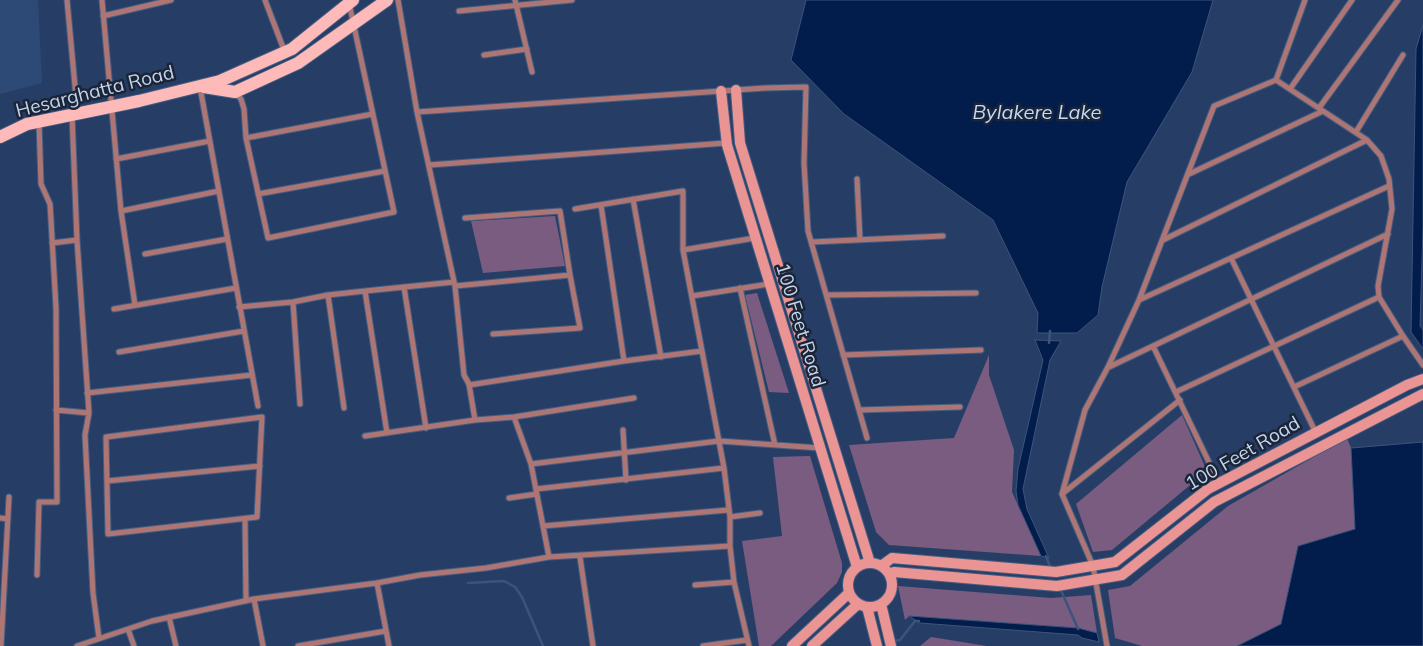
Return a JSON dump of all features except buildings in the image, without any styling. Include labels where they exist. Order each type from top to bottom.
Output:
[{"type":"main road","points":[[235,92],[298,63],[387,0]]},
{"type":"main road","name":"Hesarghatta Road","points":[[0,137],[27,124],[112,107],[220,81],[292,49],[351,1]]},
{"type":"main road","name":"Hesarghatta Road","points":[[200,86],[235,92]]},
{"type":"main road","name":"100 Feet Road","points":[[736,90],[740,142],[870,563]]},
{"type":"main road","name":"100 Feet Road","points":[[721,91],[726,143],[857,567]]},
{"type":"main road","name":"100 Feet Road","points":[[881,566],[892,558],[1056,572],[1119,560],[1208,489],[1419,380]]},
{"type":"main road","name":"100 Feet Road","points":[[890,576],[894,572],[1057,586],[1125,574],[1214,502],[1421,394]]},
{"type":"main road","points":[[792,646],[849,593],[849,578],[857,567],[870,563],[881,566],[890,576],[892,589],[887,599],[874,607],[863,605],[812,646]]},
{"type":"main road","points":[[849,593],[863,605],[871,621],[877,646]]},
{"type":"main road","points":[[881,604],[892,646]]},
{"type":"street","points":[[66,0],[76,97]]},
{"type":"street","points":[[102,0],[121,211],[135,305]]},
{"type":"street","points":[[103,16],[153,2],[172,0]]},
{"type":"street","points":[[265,0],[284,50]]},
{"type":"street","points":[[398,0],[417,112],[455,284],[464,375],[469,385],[475,420]]},
{"type":"street","points":[[459,11],[516,3],[571,0]]},
{"type":"street","points":[[1107,646],[1093,566],[1062,494],[1085,410],[1140,300],[1214,106],[1276,80],[1304,0]]},
{"type":"street","points":[[1290,89],[1352,0]]},
{"type":"street","points":[[1189,174],[1321,109],[1398,0]]},
{"type":"street","points":[[220,81],[241,99],[244,109],[246,138],[268,238],[394,212],[354,24],[351,1]]},
{"type":"street","points":[[516,3],[532,72]]},
{"type":"street","points":[[484,55],[527,50]]},
{"type":"street","points":[[1356,132],[1403,55]]},
{"type":"street","points":[[1276,80],[1356,132],[1377,150],[1384,164],[1392,209],[1378,286],[1379,297],[1423,365]]},
{"type":"street","points":[[200,86],[258,406]]},
{"type":"street","points":[[417,112],[806,87],[804,163],[808,231],[867,438]]},
{"type":"street","points":[[246,138],[373,114]]},
{"type":"street","points":[[72,115],[77,240],[89,413],[85,435],[93,593],[99,638]]},
{"type":"street","points":[[37,574],[39,502],[57,502],[56,308],[50,204],[41,184],[39,122]]},
{"type":"street","points":[[1163,241],[1367,140]]},
{"type":"street","points":[[116,158],[210,141]]},
{"type":"street","points":[[429,165],[726,143]]},
{"type":"street","points":[[258,194],[385,171]]},
{"type":"street","points":[[857,179],[860,240]]},
{"type":"street","points":[[1140,300],[1389,186]]},
{"type":"street","points":[[121,211],[219,191]]},
{"type":"street","points":[[575,209],[683,191],[683,250],[724,468],[730,517],[730,546],[734,582],[748,643],[703,646]]},
{"type":"street","points":[[633,199],[661,357]]},
{"type":"street","points":[[600,205],[624,361]]},
{"type":"street","points":[[465,218],[560,212],[580,328],[493,334]]},
{"type":"street","points":[[1108,367],[1388,234]]},
{"type":"street","points":[[812,242],[943,236]]},
{"type":"street","points":[[683,250],[755,238]]},
{"type":"street","points":[[145,254],[228,239]]},
{"type":"street","points":[[52,243],[77,240]]},
{"type":"street","points":[[1231,258],[1316,433]]},
{"type":"street","points":[[239,307],[293,302],[328,295],[404,287],[570,275]]},
{"type":"street","points":[[692,296],[769,284]]},
{"type":"street","points":[[404,287],[426,428]]},
{"type":"street","points":[[114,308],[236,288]]},
{"type":"street","points":[[740,288],[775,445]]},
{"type":"street","points":[[365,291],[387,433]]},
{"type":"street","points":[[827,295],[976,293]]},
{"type":"street","points":[[328,295],[344,408]]},
{"type":"street","points":[[1176,392],[1379,297]]},
{"type":"street","points":[[293,302],[300,404]]},
{"type":"street","points":[[119,352],[244,331]]},
{"type":"street","points":[[1294,387],[1403,336]]},
{"type":"street","points":[[1153,346],[1219,483]]},
{"type":"street","points":[[843,354],[981,350]]},
{"type":"street","points":[[469,385],[624,361],[702,352]]},
{"type":"street","points":[[88,393],[252,376]]},
{"type":"street","points":[[365,436],[475,420],[514,417],[634,398]]},
{"type":"street","points":[[1062,494],[1180,400]]},
{"type":"street","points":[[859,410],[960,407]]},
{"type":"street","points":[[56,410],[89,413]]},
{"type":"street","points":[[262,417],[257,517],[108,534],[107,481],[106,436],[262,417]]},
{"type":"street","points":[[514,417],[531,464],[549,557]]},
{"type":"street","points":[[622,430],[626,480]]},
{"type":"street","points":[[531,464],[719,441],[820,448]]},
{"type":"street","points":[[107,481],[260,466]]},
{"type":"street","points":[[509,498],[537,491],[724,468]]},
{"type":"street","points":[[1,646],[3,563],[9,497]]},
{"type":"street","points":[[543,526],[728,510]]},
{"type":"street","points":[[730,517],[760,512]]},
{"type":"street","points":[[0,518],[8,518]]},
{"type":"street","points":[[245,518],[246,601]]},
{"type":"street","points":[[77,646],[169,617],[246,601],[377,583],[420,575],[486,568],[549,557],[730,546]]},
{"type":"street","points":[[580,557],[593,646]]},
{"type":"street","points":[[695,586],[734,582]]},
{"type":"street","points":[[377,583],[389,646]]},
{"type":"street","points":[[254,600],[263,646]]},
{"type":"street","points":[[169,617],[176,646]]},
{"type":"street","points":[[128,629],[134,646]]},
{"type":"street","points":[[298,646],[386,630]]},
{"type":"shaded area","points":[[0,0],[38,0],[42,83],[0,94]]},
{"type":"shaded area","points":[[555,216],[565,266],[483,273],[471,221]]},
{"type":"shaded area","points":[[757,293],[789,393],[769,392],[745,295]]},
{"type":"shaded area","points":[[989,355],[989,375],[1014,450],[1012,492],[1041,556],[889,545],[876,532],[849,445],[954,438]]},
{"type":"shaded area","points":[[1182,415],[1207,471],[1112,550],[1093,552],[1076,504]]},
{"type":"shaded area","points":[[1347,438],[1351,448],[1355,529],[1298,546],[1281,624],[1237,646],[1142,646],[1115,638],[1108,590],[1130,586],[1228,506]]},
{"type":"shaded area","points":[[810,456],[842,563],[842,572],[837,583],[771,646],[759,646],[742,541],[782,536],[773,457]]},
{"type":"shaded area","points":[[898,586],[1051,598],[1091,595],[1097,633],[1078,628],[909,616],[905,620]]},
{"type":"shaded area","points":[[931,637],[987,646],[920,646]]},
{"type":"water","name":"Bylakere Lake","points":[[806,0],[1213,0],[1192,72],[1127,182],[1102,287],[1098,315],[1077,333],[1037,333],[1038,313],[993,220],[844,114],[791,60]]},
{"type":"water","points":[[1423,25],[1423,226],[1420,326],[1423,330],[1423,349],[1411,332],[1416,49]]},
{"type":"water","points":[[1035,340],[1061,341],[1050,360],[1023,489],[1027,509],[1049,558],[1041,556],[1018,505],[1016,491],[1018,469],[1043,360]]},
{"type":"water","points":[[1423,442],[1423,646],[1237,646],[1281,624],[1298,546],[1355,529],[1351,448]]},
{"type":"water","points":[[909,616],[1078,628],[1097,633],[1099,642],[1082,638],[1078,635],[920,623]]},
{"type":"waterway","points":[[1049,343],[1050,331]]},
{"type":"waterway","points":[[1046,556],[1051,569]]},
{"type":"waterway","points":[[468,583],[504,581],[515,587],[522,597],[543,646]]},
{"type":"waterway","points":[[1060,588],[1078,629]]},
{"type":"waterway","points":[[894,641],[900,640],[915,621],[919,621]]}]
